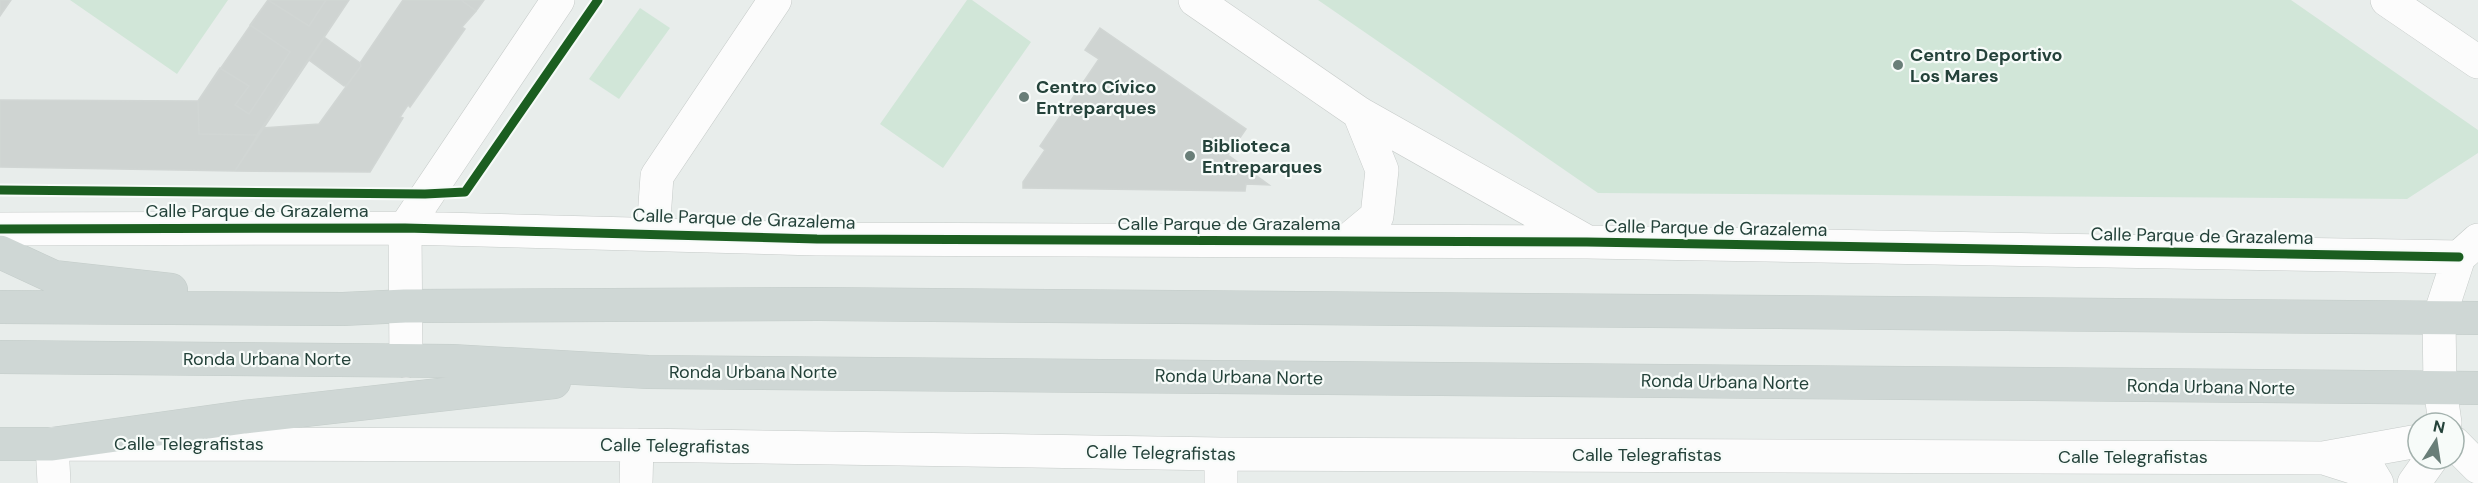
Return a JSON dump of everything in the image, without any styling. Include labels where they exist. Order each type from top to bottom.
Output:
[{"type":"main road","points":[[0,252],[54,277],[343,309]]},
{"type":"main road","points":[[0,307],[343,309],[405,306],[831,304],[2478,318]]},
{"type":"main road","name":"Ronda Urbana Norte","points":[[0,357],[406,361],[648,372],[2478,388]]},
{"type":"main road","points":[[52,444],[244,417],[648,372]]},
{"type":"main road","name":"Calle Telegrafistas","points":[[0,444],[52,444]]},
{"type":"street","points":[[406,361],[405,228],[558,0]]},
{"type":"street","points":[[653,233],[657,176],[775,0]]},
{"type":"street","points":[[1195,0],[1359,113],[1587,242]]},
{"type":"street","points":[[2394,2],[2478,62]]},
{"type":"street","points":[[1347,241],[1377,216],[1382,170],[1359,113]]},
{"type":"street","name":"Calle Parque de Grazalema","points":[[0,229],[405,228],[829,239],[2468,249]]},
{"type":"street","points":[[2443,411],[2440,387],[2439,318],[2468,249]]},
{"type":"street","points":[[2323,458],[2406,443]]},
{"type":"street","points":[[52,444],[54,483]]},
{"type":"street","name":"Calle Telegrafistas","points":[[52,444],[638,445],[1221,468],[2323,458]]},
{"type":"street","points":[[636,483],[638,445]]},
{"type":"street","points":[[2466,455],[2478,467]]},
{"type":"street","points":[[2323,458],[2371,472],[2377,483]]},
{"type":"green space","points":[[70,0],[228,0],[177,74]]},
{"type":"green space","points":[[967,0],[972,0],[1031,42],[943,168],[880,124]]},
{"type":"green space","name":"Centro Deportivo Los Mares","points":[[1318,0],[2291,0],[2478,130],[2478,153],[2407,199],[1598,193]]},
{"type":"green space","points":[[640,8],[670,28],[619,99],[589,79]]},
{"type":"building","points":[[0,0],[11,0],[0,16]]},
{"type":"building","points":[[268,0],[349,0],[235,171],[0,167],[0,100],[198,101]]},
{"type":"building","points":[[268,0],[309,26],[326,0],[349,0],[257,135],[199,134],[198,101],[220,68],[249,86],[235,105],[249,114],[290,52],[250,25]]},
{"type":"building","points":[[403,0],[461,0],[476,11],[462,27],[465,29],[410,107],[408,105],[400,117],[403,118],[370,172],[235,171],[262,128],[319,124],[361,66],[360,63]]},
{"type":"building","points":[[461,0],[484,0],[476,11]]},
{"type":"building","points":[[1100,28],[1246,129],[1228,155],[1269,185],[1246,184],[1245,191],[1023,188],[1023,182],[1045,150],[1040,146],[1099,59],[1085,50]]},
{"type":"building","points":[[324,37],[360,63],[361,66],[347,85],[344,86],[309,60]]},
{"type":"cycle path","points":[[0,190],[425,194],[465,192],[598,0]]},
{"type":"cycle path","points":[[0,229],[405,228],[817,239],[1587,242],[2459,257]]},
{"type":"place","name":"Centro Deportivo Los Mares","points":[[1898,65]]},
{"type":"place","name":"Centro Cívico Entreparques","points":[[1024,97]]},
{"type":"place","name":"Biblioteca Entreparques","points":[[1190,156]]}]
